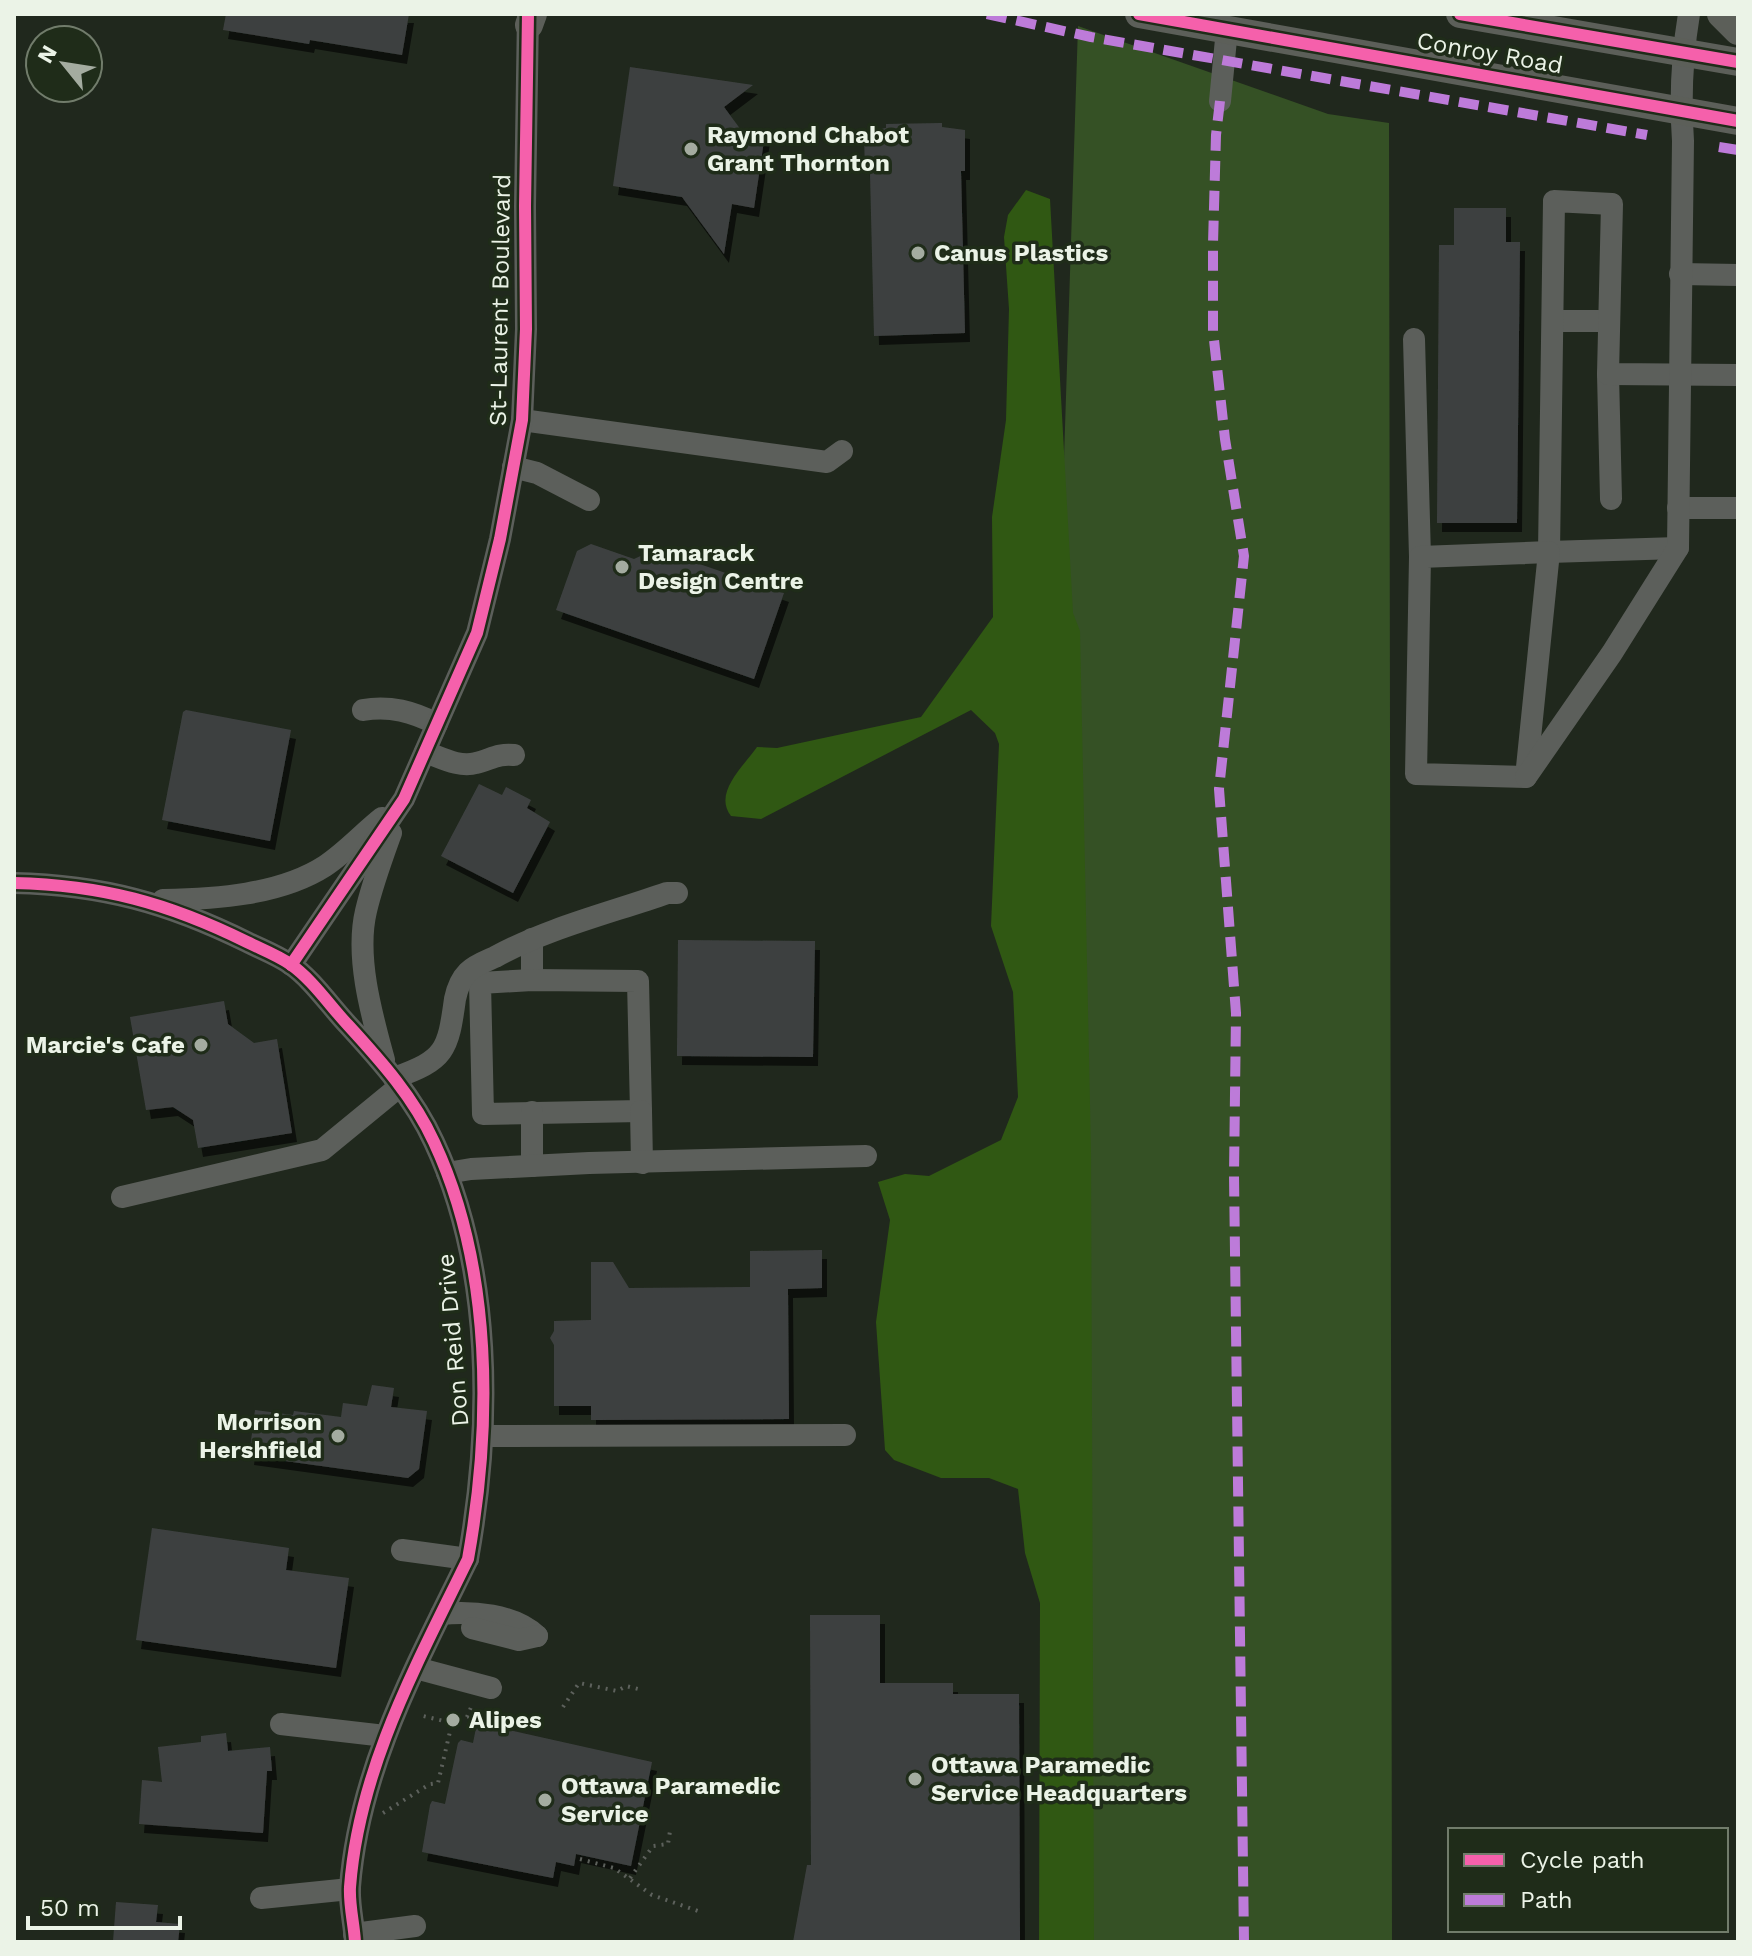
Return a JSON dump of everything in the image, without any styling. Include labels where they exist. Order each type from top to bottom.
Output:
[{"type":"main road","name":"Conroy Road","points":[[1139,14],[1738,121]]},
{"type":"main road","name":"Conroy Road","points":[[1460,14],[1738,62]]},
{"type":"main road","points":[[1721,14],[1738,31]]},
{"type":"street","points":[[1526,777],[1612,653],[1678,548],[1681,111],[1683,51],[1689,14]]},
{"type":"street","name":"St-Laurent Boulevard","points":[[291,965],[404,799],[477,633],[500,539],[522,420],[530,18]]},
{"type":"street","points":[[1220,101],[1227,29]]},
{"type":"street","points":[[1526,777],[1549,552],[1554,201],[1612,204],[1608,374],[1611,499]]},
{"type":"street","points":[[1680,274],[1738,275]]},
{"type":"street","points":[[1553,321],[1609,321]]},
{"type":"street","points":[[1414,339],[1420,557],[1416,774],[1526,777]]},
{"type":"street","points":[[1608,374],[1738,375]]},
{"type":"street","points":[[522,420],[827,462],[842,451]]},
{"type":"street","points":[[513,467],[537,473],[589,500]]},
{"type":"street","points":[[1678,508],[1738,508]]},
{"type":"street","points":[[1420,557],[1678,548]]},
{"type":"street","points":[[363,710],[385,708],[403,711],[437,724]]},
{"type":"street","points":[[425,752],[461,764],[475,764],[501,753],[514,755]]},
{"type":"street","points":[[148,900],[221,898],[281,885],[324,866],[404,799]]},
{"type":"street","points":[[393,1077],[369,1004],[364,947],[365,914],[404,799]]},
{"type":"street","name":"Don Reid Drive","points":[[14,883],[57,884],[148,900],[221,929],[291,965],[393,1077],[434,1140],[447,1173],[473,1261],[483,1382],[483,1436],[468,1559],[385,1736],[367,1788],[350,1889],[355,1938]]},
{"type":"street","points":[[122,1197],[322,1150],[393,1077],[416,1070],[445,1049],[450,1038],[456,993],[465,974],[518,944],[667,893],[677,893]]},
{"type":"street","points":[[532,939],[532,980]]},
{"type":"street","points":[[641,1111],[483,1114],[480,983],[638,981],[641,1111],[642,1163]]},
{"type":"street","points":[[532,1112],[532,1166]]},
{"type":"street","points":[[447,1173],[532,1166],[866,1156]]},
{"type":"street","points":[[483,1436],[845,1435]]},
{"type":"street","points":[[402,1550],[468,1559]]},
{"type":"street","points":[[416,1668],[485,1686]]},
{"type":"street","points":[[281,1724],[385,1736]]},
{"type":"street","points":[[261,1898],[350,1889]]},
{"type":"street","points":[[355,1938],[415,1926]]},
{"type":"path","points":[[563,1707],[579,1683],[617,1691],[626,1686],[638,1689]]},
{"type":"path","points":[[419,1715],[452,1723],[467,1717],[485,1686]]},
{"type":"path","points":[[383,1813],[430,1784],[438,1783],[452,1723]]},
{"type":"path","points":[[630,1878],[653,1846],[668,1844],[670,1831]]},
{"type":"path","points":[[580,1859],[614,1868],[652,1895],[701,1912]]},
{"type":"green space","points":[[1078,26],[1328,114],[1389,123],[1392,1942],[1046,1942],[1043,1107]]},
{"type":"green space","points":[[1026,190],[1050,199],[1073,613],[1080,631],[1091,1152],[1094,1942],[1039,1942],[1040,1603],[1025,1553],[1018,1489],[989,1478],[941,1478],[894,1460],[885,1450],[876,1322],[890,1220],[878,1182],[905,1174],[929,1176],[1001,1140],[1018,1097],[1013,992],[991,926],[999,744],[995,733],[971,710],[761,819],[731,816],[726,807],[732,780],[757,747],[777,748],[921,717],[993,617],[992,517],[1006,420],[1009,309],[1004,237],[1008,215]]},
{"type":"building","points":[[226,14],[409,14],[402,55],[223,30]]},
{"type":"building","name":"Raymond Chabot Grant Thornton","points":[[630,67],[753,85],[724,107],[741,130],[765,134],[754,208],[732,204],[724,254],[682,197],[613,186]]},
{"type":"building","name":"Canus Plastics","points":[[942,123],[942,127],[965,130],[965,171],[961,171],[965,333],[874,336],[870,173],[865,173],[864,132],[886,128],[886,124]]},
{"type":"building","points":[[1454,208],[1506,208],[1506,242],[1520,242],[1517,523],[1437,523],[1439,245],[1454,245]]},
{"type":"building","points":[[591,544],[634,559],[656,549],[784,593],[754,679],[556,610],[577,551]]},
{"type":"building","points":[[186,710],[291,730],[270,841],[162,820],[183,712]]},
{"type":"building","points":[[479,784],[502,795],[506,787],[531,800],[527,808],[550,822],[513,893],[441,856]]},
{"type":"building","points":[[678,940],[815,941],[813,1057],[677,1056]]},
{"type":"building","points":[[224,1001],[228,1024],[254,1043],[277,1039],[292,1133],[198,1148],[193,1120],[173,1107],[146,1110],[130,1017]]},
{"type":"building","points":[[822,1250],[822,1288],[788,1289],[789,1419],[591,1420],[591,1406],[554,1406],[554,1345],[550,1338],[554,1321],[591,1320],[591,1262],[613,1262],[629,1288],[750,1287],[750,1251]]},
{"type":"building","name":"Morrison Hershfield","points":[[372,1385],[394,1388],[391,1407],[427,1411],[419,1469],[408,1478],[249,1456],[255,1410],[341,1417],[343,1403],[367,1406]]},
{"type":"building","points":[[152,1528],[289,1548],[286,1570],[349,1578],[336,1668],[136,1640]]},
{"type":"building","name":"Ottawa Paramedic Service Headquarters","points":[[810,1615],[880,1615],[880,1683],[953,1683],[953,1694],[1019,1694],[1020,1942],[793,1942],[807,1865],[811,1865]]},
{"type":"building","name":"Ottawa Paramedic Service","points":[[477,1723],[652,1762],[631,1866],[576,1854],[574,1866],[556,1862],[553,1878],[422,1852],[430,1805],[432,1801],[445,1804],[458,1743],[461,1740],[473,1743]]},
{"type":"building","points":[[226,1733],[228,1751],[270,1747],[272,1771],[267,1771],[263,1833],[139,1824],[142,1780],[162,1782],[158,1747],[201,1742],[201,1736]]},
{"type":"building","points":[[116,1902],[158,1905],[156,1922],[180,1924],[178,1942],[113,1942]]},
{"type":"marked path","points":[[987,14],[1091,37],[1647,135]]},
{"type":"marked path","points":[[1220,101],[1216,135],[1213,331],[1225,439],[1244,556],[1219,789],[1236,1013],[1234,1175],[1244,1942]]},
{"type":"marked path","points":[[1719,147],[1738,150]]},
{"type":"cycle path","points":[[291,965],[404,799],[477,633],[500,539],[522,420],[526,329],[528,14]]},
{"type":"cycle path","points":[[1139,14],[1738,121]]},
{"type":"cycle path","points":[[1460,14],[1738,62]]},
{"type":"cycle path","points":[[14,883],[106,892],[162,907],[218,928],[290,964],[306,977],[407,1095],[434,1142],[453,1191],[468,1241],[482,1348],[481,1455],[476,1508],[468,1559],[393,1718],[365,1800],[350,1887],[355,1942]]},
{"type":"place","name":"Raymond Chabot Grant Thornton","points":[[691,149]]},
{"type":"place","name":"Canus Plastics","points":[[918,253]]},
{"type":"place","name":"Tamarack Design Centre","points":[[622,567]]},
{"type":"place","name":"Marcie's Cafe","points":[[201,1045]]},
{"type":"place","name":"Morrison Hershfield","points":[[338,1436]]},
{"type":"place","name":"Alipes","points":[[453,1720]]},
{"type":"place","name":"Ottawa Paramedic Service Headquarters","points":[[915,1779]]},
{"type":"place","name":"Ottawa Paramedic Service","points":[[545,1800]]}]
